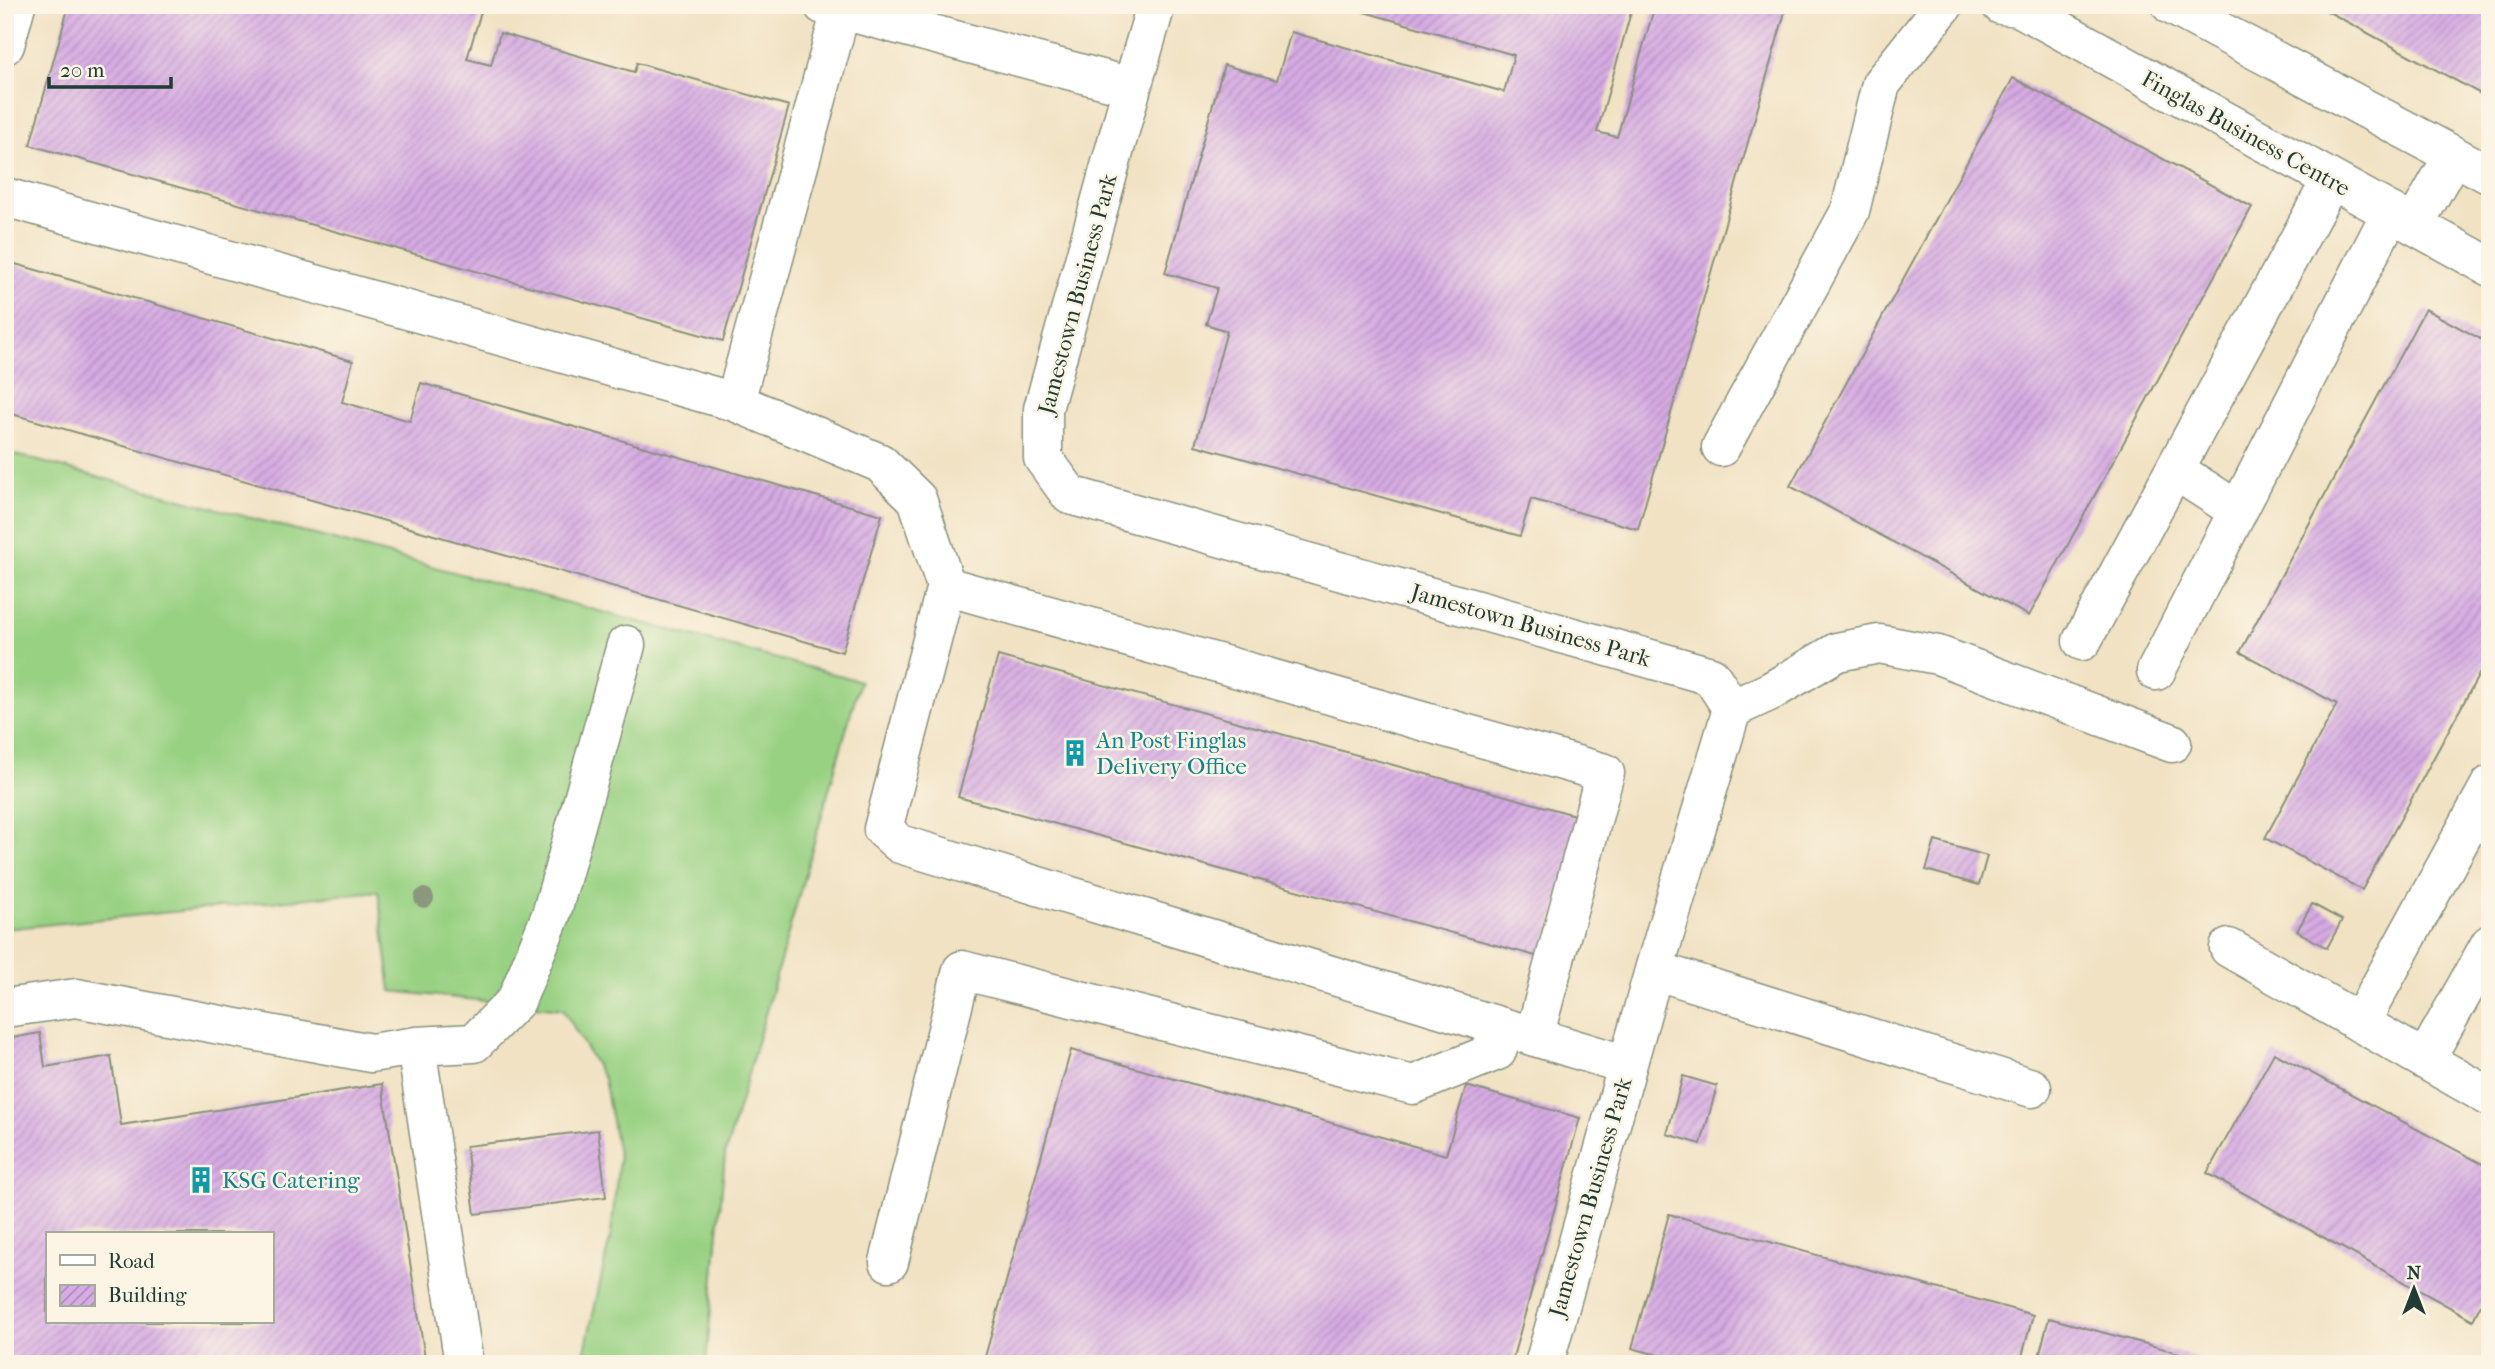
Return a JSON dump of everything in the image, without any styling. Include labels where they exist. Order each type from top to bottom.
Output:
[{"type":"street","points":[[5,45],[16,5]]},
{"type":"street","name":"Jamestown Business Park","points":[[1156,5],[1042,409],[1043,458],[1070,495],[1711,676],[1732,709],[1654,970],[1544,1364]]},
{"type":"street","points":[[1721,447],[1850,211],[1881,84],[1944,5]]},
{"type":"street","points":[[2171,5],[2490,175]]},
{"type":"street","name":"Finglas Business Centre","points":[[2013,6],[2490,267]]},
{"type":"street","points":[[735,402],[832,8],[1132,87]]},
{"type":"street","points":[[2156,671],[2238,511],[2403,219],[2453,156]]},
{"type":"street","points":[[2082,641],[2331,180]]},
{"type":"street","points":[[5,197],[735,402],[880,463],[917,499],[946,586],[883,829],[900,844],[1627,1065]]},
{"type":"street","points":[[2175,470],[2238,511]]},
{"type":"street","points":[[889,1262],[962,970],[1413,1085],[1497,1051],[1519,1032],[1605,773],[946,586]]},
{"type":"street","points":[[1732,709],[1771,691],[1837,653],[1879,644],[1938,655],[2172,743]]},
{"type":"street","points":[[5,1008],[76,998],[371,1053],[416,1046],[474,1043],[516,1001],[551,915],[626,645]]},
{"type":"street","points":[[2360,1023],[2490,785]]},
{"type":"street","points":[[2425,1060],[2490,944]]},
{"type":"street","points":[[2229,948],[2490,1097]]},
{"type":"street","points":[[1654,970],[2032,1088]]},
{"type":"street","points":[[416,1046],[464,1364]]},
{"type":"green space","points":[[5,452],[860,681],[725,1155],[706,1364],[582,1364],[611,1234],[619,1158],[604,1079],[563,1009],[391,991],[378,891],[5,929]]},
{"type":"building","points":[[69,5],[483,5],[467,59],[491,65],[500,33],[634,72],[637,63],[789,106],[723,341],[30,145]]},
{"type":"building","points":[[1340,5],[1633,5],[1597,132],[1617,137],[1655,5],[1787,5],[1638,529],[1531,499],[1520,536],[1195,445],[1227,331],[1206,324],[1217,288],[1165,273],[1224,65],[1277,80],[1291,32],[1504,92],[1514,55]]},
{"type":"building","points":[[2316,5],[2490,5],[2490,99]]},
{"type":"building","points":[[2013,78],[2252,207],[2029,616],[1790,486]]},
{"type":"building","points":[[5,261],[353,361],[342,402],[410,421],[421,383],[882,515],[842,652],[5,412]]},
{"type":"building","points":[[2425,309],[2490,344],[2490,654],[2362,890],[2265,838],[2337,704],[2240,652]]},
{"type":"building","points":[[998,656],[1582,817],[1543,958],[958,797]]},
{"type":"building","points":[[1935,841],[1987,856],[1979,885],[1926,870]]},
{"type":"building","points":[[2312,904],[2342,920],[2327,948],[2297,931]]},
{"type":"building","name":"KSG Catering","points":[[40,1033],[45,1067],[111,1056],[121,1125],[382,1084],[426,1364],[5,1364],[5,1039]]},
{"type":"building","points":[[1071,1050],[1446,1155],[1466,1086],[1580,1118],[1511,1364],[983,1364]]},
{"type":"building","points":[[2274,1053],[2490,1168],[2490,1309],[2481,1304],[2473,1320],[2207,1173]]},
{"type":"building","points":[[1683,1076],[1717,1086],[1701,1144],[1667,1134]]},
{"type":"building","points":[[598,1130],[606,1197],[475,1214],[466,1146]]},
{"type":"building","points":[[1669,1214],[2033,1315],[2020,1364],[1690,1364],[1632,1348]]},
{"type":"building","points":[[2049,1318],[2217,1363],[2217,1364],[2037,1364]]},
{"type":"place","name":"An Post Finglas Delivery Office","points":[[1075,753]]},
{"type":"place","name":"KSG Catering","points":[[201,1180]]}]
